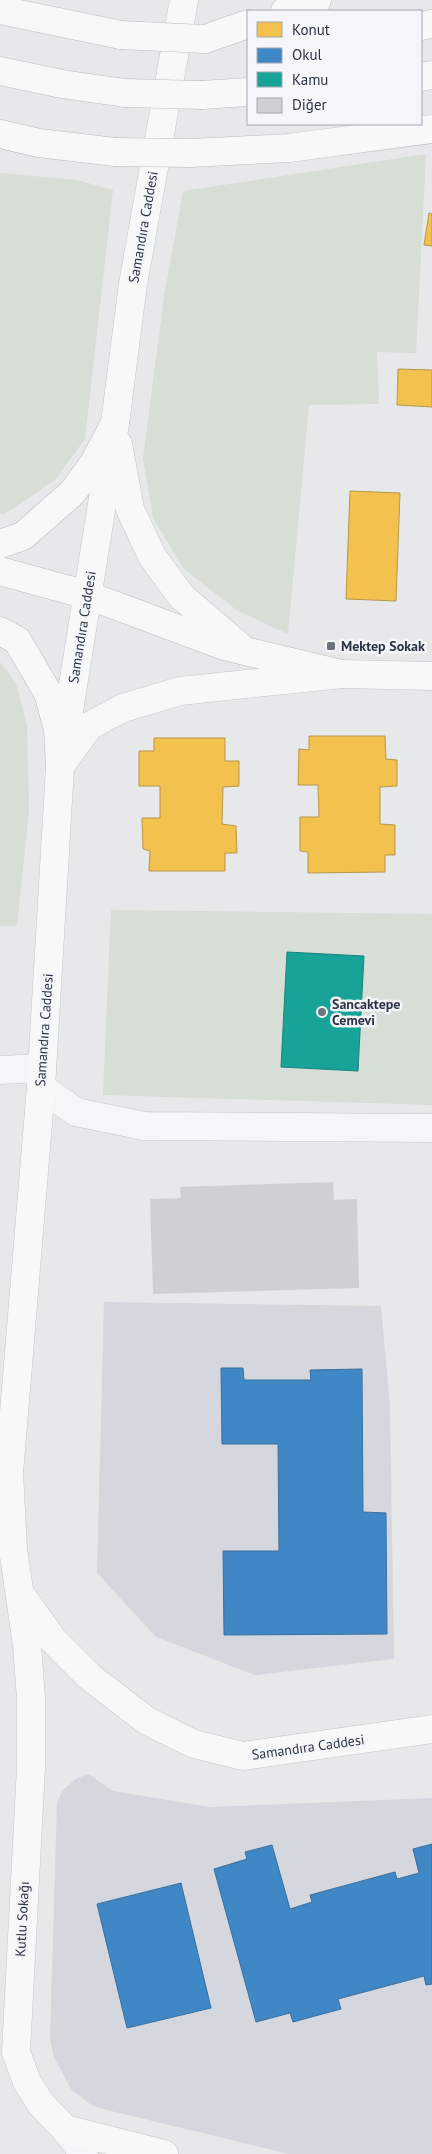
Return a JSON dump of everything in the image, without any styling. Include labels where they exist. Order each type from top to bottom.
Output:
[{"type":"main road","name":"Samandıra Caddesi","points":[[184,0],[133,284],[115,423],[60,767],[41,1078],[9,1472],[11,1534],[20,1592],[53,1640],[90,1677],[147,1721],[194,1744],[243,1756],[432,1729]]},
{"type":"main road","points":[[288,10],[317,0]]},
{"type":"main road","points":[[0,10],[121,35],[247,41]]},
{"type":"main road","points":[[205,39],[247,24]]},
{"type":"main road","points":[[0,71],[62,84],[125,93],[202,95],[247,92]]},
{"type":"main road","points":[[0,134],[39,143],[116,152],[190,153],[289,148],[432,129]]},
{"type":"main road","points":[[0,544],[23,536],[72,493],[94,463],[115,423]]},
{"type":"main road","points":[[115,423],[130,509],[152,556],[181,596],[245,651]]},
{"type":"main road","points":[[0,570],[87,595],[224,646],[342,674]]},
{"type":"main road","points":[[0,631],[17,640],[48,693],[58,728],[60,767]]},
{"type":"main road","points":[[60,767],[89,726],[123,708],[180,692],[342,674],[432,676]]},
{"type":"main road","name":"Kutlu Sokağı","points":[[20,1592],[31,1699],[31,1767],[16,2052],[28,2082],[41,2104],[65,2129]]},
{"type":"main road","points":[[65,2129],[164,2154]]},
{"type":"street","points":[[0,1070],[41,1078],[76,1112],[144,1126],[432,1128]]},
{"type":"street","points":[[65,2129],[84,2154]]},
{"type":"shaded area","points":[[426,154],[416,353],[377,352],[379,404],[309,405],[288,634],[238,611],[184,569],[153,518],[143,458],[164,297],[183,191]]},
{"type":"shaded area","points":[[0,173],[77,180],[113,190],[85,439],[55,480],[5,514],[0,514]]},
{"type":"shaded area","points":[[0,662],[16,683],[27,726],[29,810],[17,926],[0,926]]},
{"type":"shaded area","points":[[111,910],[432,914],[432,1105],[103,1095]]},
{"type":"shaded area","points":[[104,1302],[381,1306],[390,1406],[394,1659],[255,1675],[156,1637],[97,1573]]},
{"type":"shaded area","points":[[88,1774],[113,1791],[210,1807],[432,1798],[432,2154],[289,2154],[103,2109],[90,2104],[71,2089],[54,2057],[50,2039],[57,1803],[63,1790],[76,1779]]},
{"type":"building: Konut","points":[[429,213],[432,214],[432,246],[424,245]]},
{"type":"building: Konut","points":[[398,369],[432,370],[432,407],[397,405]]},
{"type":"building: Konut","points":[[350,491],[400,493],[396,601],[346,599]]},
{"type":"building: Konut","points":[[309,736],[385,736],[386,759],[397,760],[397,786],[380,787],[380,824],[395,825],[395,855],[385,855],[385,872],[308,873],[308,852],[300,851],[300,817],[319,817],[318,785],[298,785],[299,749],[309,750]]},
{"type":"building: Konut","points":[[154,738],[225,738],[225,761],[239,761],[239,786],[223,787],[222,824],[236,826],[237,853],[225,853],[225,871],[149,871],[150,851],[143,849],[142,818],[160,818],[160,786],[139,786],[139,751],[154,751]]},
{"type":"building: Okul","points":[[221,1368],[243,1368],[244,1380],[311,1380],[310,1370],[362,1369],[363,1512],[386,1513],[387,1634],[224,1635],[223,1551],[279,1551],[278,1444],[222,1444]]},
{"type":"building: Okul","points":[[432,1844],[432,1984],[426,1985],[424,1976],[338,1999],[341,2009],[293,2022],[290,2013],[256,2022],[214,1869],[247,1859],[245,1852],[272,1845],[290,1909],[312,1902],[310,1895],[395,1872],[397,1879],[419,1873],[413,1849]]},
{"type":"building: Okul","points":[[181,1883],[211,2008],[127,2028],[97,1904]]},
{"type":"building: Kamu","name":"Sancaktepe Cemevi","points":[[287,952],[364,956],[358,1071],[281,1067]]},
{"type":"building: Diğer","points":[[333,1182],[334,1200],[357,1199],[359,1288],[153,1294],[150,1199],[181,1198],[180,1187]]},
{"type":"place","name":"Mektep Sokak","points":[[331,646]]},
{"type":"place","name":"Sancaktepe Cemevi","points":[[322,1012]]}]
